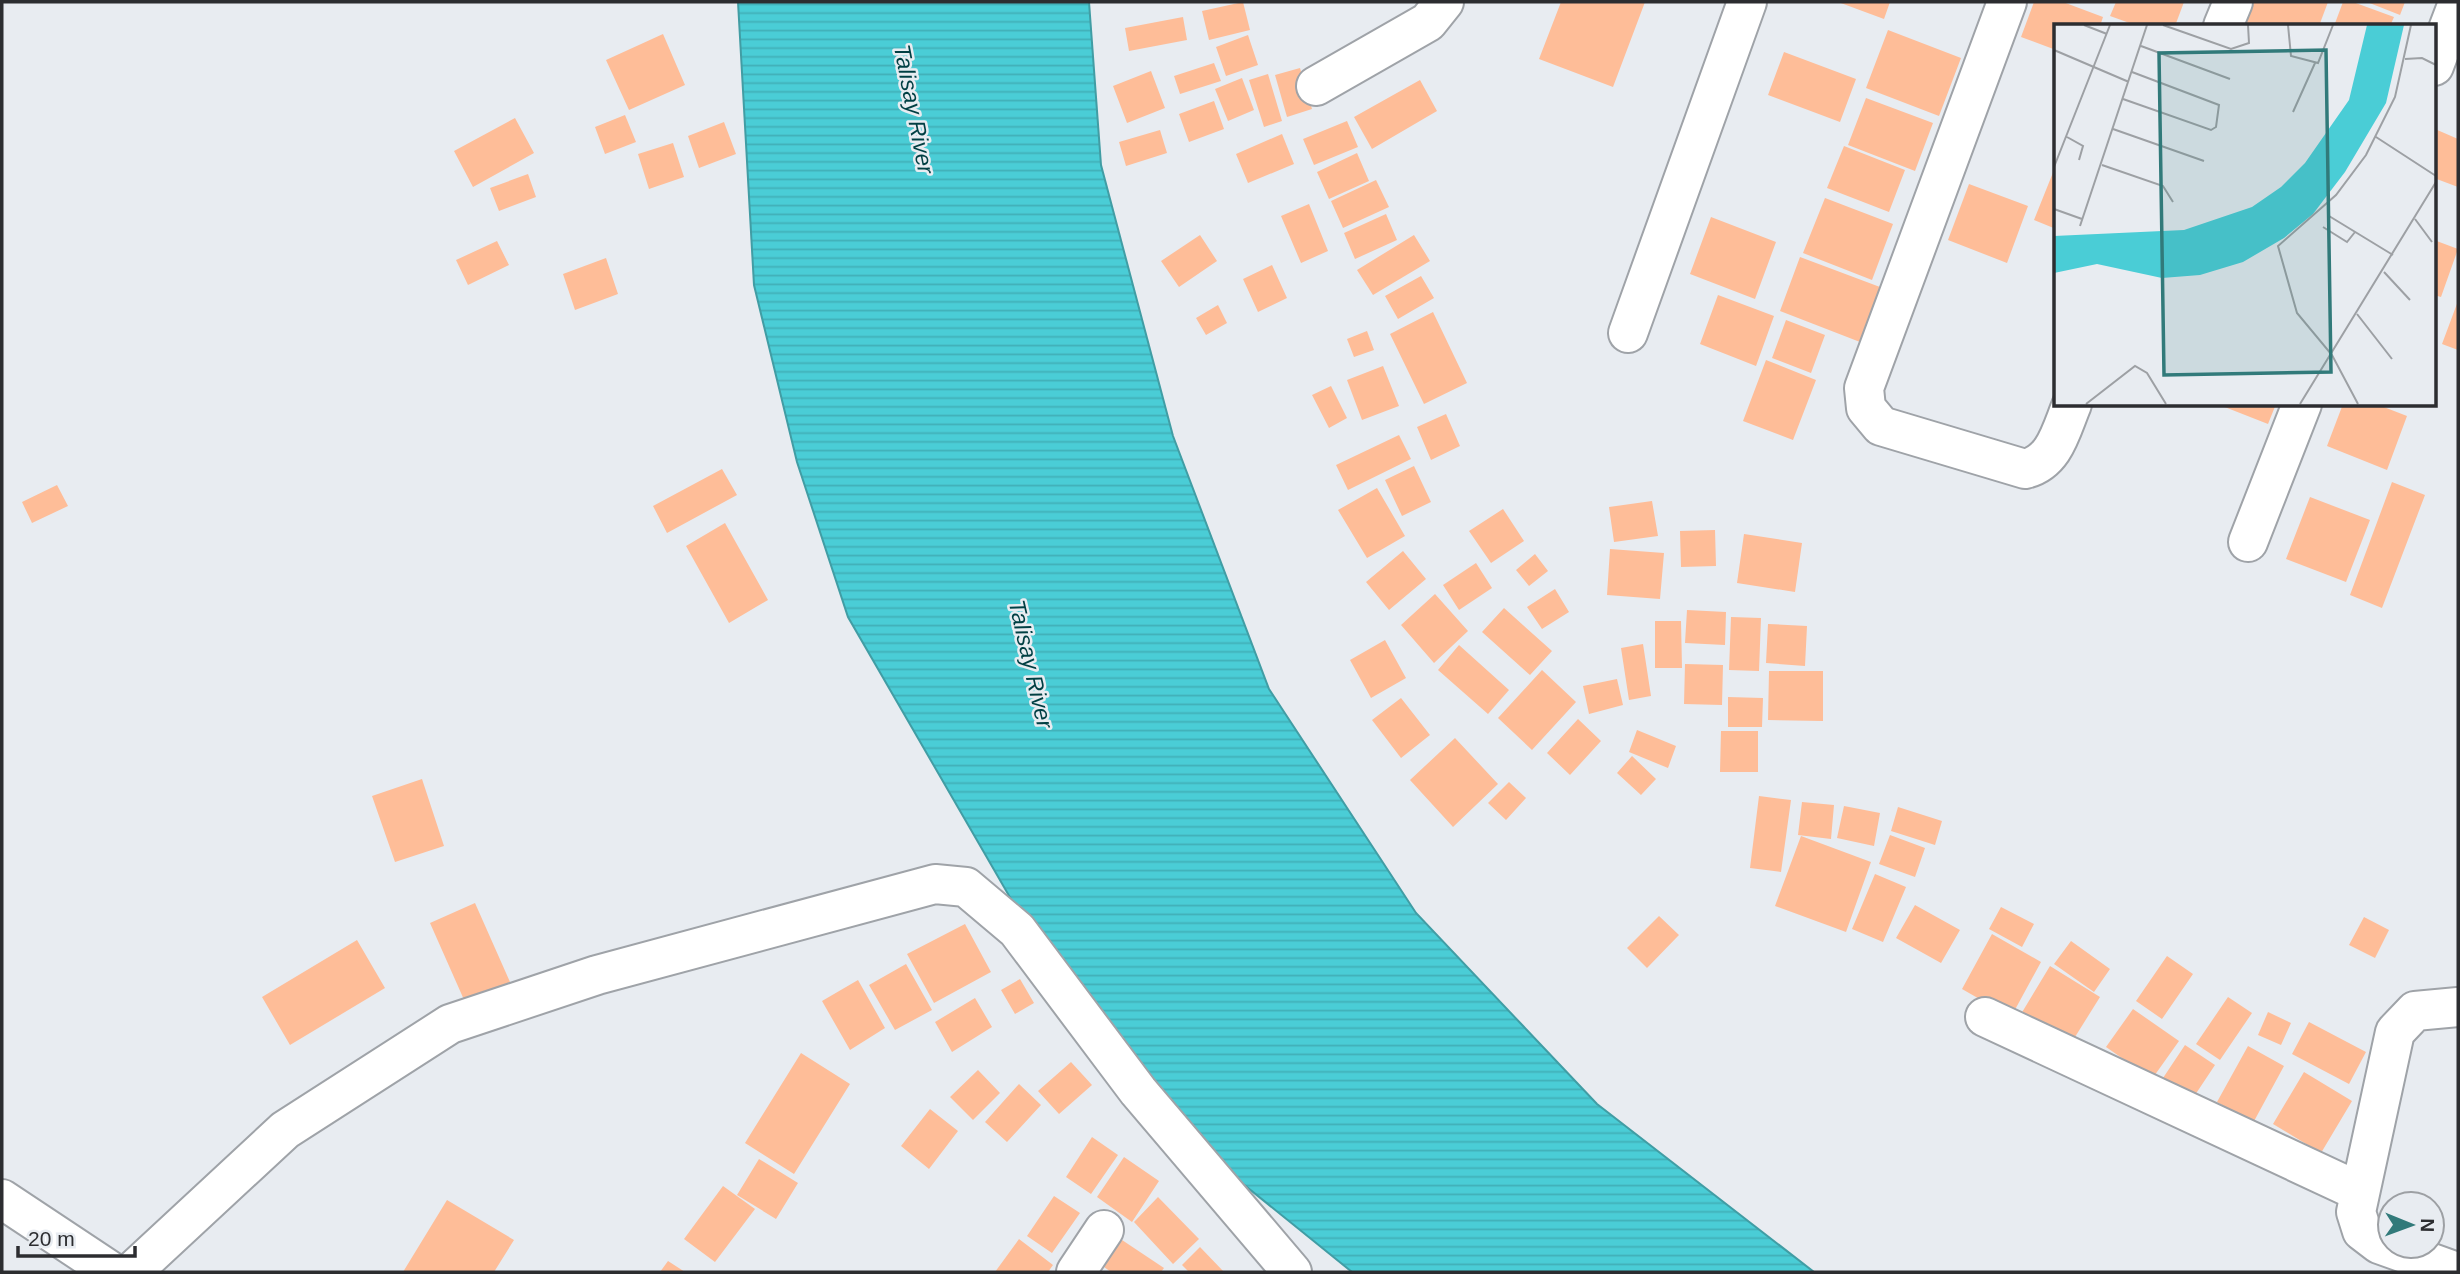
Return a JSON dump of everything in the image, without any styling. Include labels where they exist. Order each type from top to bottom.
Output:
[{"type":"street","points":[[1316,86],[1428,22],[1444,2]]},
{"type":"street","points":[[1628,333],[1747,2]]},
{"type":"street","points":[[2007,2],[1864,388],[1866,408],[1881,425],[2025,470],[2040,466],[2051,454],[2071,406]]},
{"type":"street","points":[[2224,24],[2233,2]]},
{"type":"street","points":[[2436,61],[2458,3]]},
{"type":"street","points":[[2248,542],[2301,406]]},
{"type":"street","points":[[132,1272],[285,1130],[450,1024],[597,975],[935,884],[966,887],[1017,930],[1138,1091],[1292,1272]]},
{"type":"street","points":[[2457,1272],[2379,1244],[2362,1231],[2356,1212],[2395,1031],[2415,1010],[2458,1007]]},
{"type":"street","points":[[1985,1017],[2360,1192]]},
{"type":"street","points":[[2,1199],[112,1272]]},
{"type":"street","points":[[1076,1272],[1104,1230]]},
{"type":"water","name":"Talisay River","points":[[738,2],[1089,2],[1101,165],[1173,436],[1269,689],[1416,913],[1597,1104],[1814,1272],[1352,1272],[1206,1154],[1030,932],[848,617],[797,462],[754,285]]},
{"type":"building","points":[[1243,2],[1250,30],[1209,40],[1202,11]]},
{"type":"building","points":[[1561,2],[1645,2],[1613,87],[1539,59]]},
{"type":"building","points":[[1838,2],[1890,2],[1884,19]]},
{"type":"building","points":[[2034,2],[2063,2],[2103,17],[2101,24],[2054,24],[2054,49],[2021,37]]},
{"type":"building","points":[[2116,2],[2184,2],[2176,24],[2132,24],[2110,16]]},
{"type":"building","points":[[2250,2],[2328,2],[2320,24],[2242,24]]},
{"type":"building","points":[[2343,2],[2353,2],[2394,17],[2391,24],[2335,24]]},
{"type":"building","points":[[2367,2],[2405,2],[2400,15]]},
{"type":"building","points":[[1183,17],[1187,40],[1129,51],[1125,28]]},
{"type":"building","points":[[1888,30],[1961,58],[1939,116],[1866,88]]},
{"type":"building","points":[[663,34],[685,85],[629,110],[606,60]]},
{"type":"building","points":[[1248,35],[1258,65],[1226,76],[1216,47]]},
{"type":"building","points":[[1784,52],[1856,79],[1840,122],[1768,95]]},
{"type":"building","points":[[1214,63],[1221,81],[1180,94],[1174,76]]},
{"type":"building","points":[[1300,68],[1312,109],[1287,117],[1275,75]]},
{"type":"building","points":[[1151,71],[1165,108],[1127,123],[1113,86]]},
{"type":"building","points":[[1268,74],[1282,121],[1264,127],[1249,80]]},
{"type":"building","points":[[1242,78],[1254,110],[1228,121],[1215,89]]},
{"type":"building","points":[[1420,80],[1437,111],[1372,149],[1354,117]]},
{"type":"building","points":[[1866,98],[1933,123],[1915,171],[1848,145]]},
{"type":"building","points":[[1214,101],[1224,129],[1189,142],[1179,114]]},
{"type":"building","points":[[625,115],[636,142],[605,154],[595,127]]},
{"type":"building","points":[[515,118],[534,153],[473,187],[454,151]]},
{"type":"building","points":[[1347,121],[1358,147],[1314,165],[1303,139]]},
{"type":"building","points":[[724,122],[736,154],[699,168],[688,136]]},
{"type":"building","points":[[2436,129],[2458,139],[2458,187],[2436,179]]},
{"type":"building","points":[[1160,130],[1167,153],[1126,166],[1119,142]]},
{"type":"building","points":[[1282,134],[1294,164],[1248,183],[1236,154]]},
{"type":"building","points":[[673,143],[684,177],[649,189],[638,154]]},
{"type":"building","points":[[1844,146],[1905,170],[1889,212],[1827,188]]},
{"type":"building","points":[[1357,153],[1369,181],[1329,199],[1317,172]]},
{"type":"building","points":[[2054,170],[2054,228],[2034,220]]},
{"type":"building","points":[[528,174],[536,197],[499,211],[490,188]]},
{"type":"building","points":[[1376,180],[1389,207],[1343,228],[1331,201]]},
{"type":"building","points":[[1969,184],[2028,206],[2007,263],[1948,240]]},
{"type":"building","points":[[1825,198],[1893,224],[1872,280],[1803,253]]},
{"type":"building","points":[[1309,204],[1328,251],[1301,263],[1281,216]]},
{"type":"building","points":[[1386,214],[1397,240],[1355,259],[1344,233]]},
{"type":"building","points":[[1711,217],[1776,242],[1755,299],[1690,274]]},
{"type":"building","points":[[1200,235],[1217,261],[1179,287],[1161,261]]},
{"type":"building","points":[[1414,235],[1430,261],[1373,295],[1357,270]]},
{"type":"building","points":[[497,241],[509,265],[468,285],[456,260]]},
{"type":"building","points":[[2436,241],[2458,249],[2441,297],[2436,296]]},
{"type":"building","points":[[1800,257],[1880,287],[1860,342],[1780,311]]},
{"type":"building","points":[[606,258],[618,294],[575,310],[563,274]]},
{"type":"building","points":[[1272,265],[1287,298],[1258,312],[1243,279]]},
{"type":"building","points":[[1421,276],[1434,298],[1398,319],[1385,296]]},
{"type":"building","points":[[1718,295],[1774,316],[1756,366],[1700,344]]},
{"type":"building","points":[[2458,301],[2458,350],[2442,344]]},
{"type":"building","points":[[1218,305],[1227,323],[1206,335],[1196,318]]},
{"type":"building","points":[[1433,312],[1467,383],[1424,404],[1390,334]]},
{"type":"building","points":[[1786,320],[1825,335],[1811,373],[1772,358]]},
{"type":"building","points":[[1367,331],[1374,350],[1354,357],[1347,339]]},
{"type":"building","points":[[1766,360],[1816,380],[1793,440],[1743,421]]},
{"type":"building","points":[[1383,366],[1399,406],[1362,420],[1347,380]]},
{"type":"building","points":[[1331,386],[1347,418],[1329,428],[1312,395]]},
{"type":"building","points":[[2222,406],[2275,406],[2268,424]]},
{"type":"building","points":[[2342,406],[2381,406],[2407,416],[2387,470],[2327,446]]},
{"type":"building","points":[[1446,414],[1460,446],[1431,460],[1417,427]]},
{"type":"building","points":[[1399,435],[1411,459],[1348,490],[1336,465]]},
{"type":"building","points":[[1414,466],[1431,502],[1402,516],[1385,480]]},
{"type":"building","points":[[722,469],[737,495],[667,533],[653,506]]},
{"type":"building","points":[[2392,482],[2425,495],[2382,608],[2350,595]]},
{"type":"building","points":[[57,485],[68,506],[32,523],[22,502]]},
{"type":"building","points":[[1377,488],[1405,536],[1367,558],[1338,510]]},
{"type":"building","points":[[2310,497],[2370,520],[2346,582],[2286,559]]},
{"type":"building","points":[[1652,501],[1658,536],[1614,542],[1609,507]]},
{"type":"building","points":[[1503,509],[1524,541],[1491,563],[1469,531]]},
{"type":"building","points":[[725,523],[768,600],[729,623],[686,546]]},
{"type":"building","points":[[1715,530],[1716,566],[1681,567],[1680,531]]},
{"type":"building","points":[[1744,534],[1802,543],[1795,592],[1737,583]]},
{"type":"building","points":[[1610,549],[1664,553],[1660,599],[1607,595]]},
{"type":"building","points":[[1403,551],[1426,579],[1389,610],[1366,582]]},
{"type":"building","points":[[1535,554],[1548,571],[1529,586],[1516,570]]},
{"type":"building","points":[[1476,563],[1492,588],[1459,610],[1443,585]]},
{"type":"building","points":[[1555,589],[1569,612],[1542,629],[1527,607]]},
{"type":"building","points":[[1435,594],[1468,631],[1434,663],[1401,625]]},
{"type":"building","points":[[1504,608],[1552,651],[1530,675],[1482,632]]},
{"type":"building","points":[[1687,610],[1726,612],[1725,645],[1685,643]]},
{"type":"building","points":[[1731,617],[1761,618],[1759,671],[1729,670]]},
{"type":"building","points":[[1655,621],[1681,621],[1682,668],[1655,668]]},
{"type":"building","points":[[1768,624],[1807,626],[1805,666],[1766,663]]},
{"type":"building","points":[[1385,640],[1406,678],[1371,698],[1350,660]]},
{"type":"building","points":[[1643,644],[1651,696],[1629,700],[1621,648]]},
{"type":"building","points":[[1459,645],[1509,690],[1488,714],[1438,670]]},
{"type":"building","points":[[1685,664],[1723,665],[1722,705],[1684,704]]},
{"type":"building","points":[[1542,670],[1576,702],[1532,750],[1498,718]]},
{"type":"building","points":[[1769,671],[1823,671],[1823,721],[1768,720]]},
{"type":"building","points":[[1617,679],[1623,705],[1589,714],[1583,686]]},
{"type":"building","points":[[1728,697],[1763,698],[1762,727],[1728,727]]},
{"type":"building","points":[[1401,698],[1430,735],[1401,758],[1372,720]]},
{"type":"building","points":[[1578,719],[1601,741],[1570,775],[1547,753]]},
{"type":"building","points":[[1637,730],[1676,746],[1668,768],[1629,752]]},
{"type":"building","points":[[1721,731],[1758,731],[1758,772],[1720,772]]},
{"type":"building","points":[[1455,738],[1498,784],[1453,827],[1410,780]]},
{"type":"building","points":[[1632,756],[1656,779],[1641,795],[1617,773]]},
{"type":"building","points":[[422,779],[444,846],[395,862],[372,796]]},
{"type":"building","points":[[1509,782],[1526,798],[1506,820],[1488,803]]},
{"type":"building","points":[[1759,796],[1791,800],[1781,872],[1750,868]]},
{"type":"building","points":[[1802,802],[1834,805],[1831,839],[1798,835]]},
{"type":"building","points":[[1844,806],[1880,813],[1874,846],[1837,838]]},
{"type":"building","points":[[1898,807],[1942,821],[1935,845],[1891,831]]},
{"type":"building","points":[[1890,835],[1925,848],[1915,877],[1879,864]]},
{"type":"building","points":[[1801,836],[1871,862],[1846,932],[1775,906]]},
{"type":"building","points":[[1875,874],[1906,887],[1883,942],[1852,929]]},
{"type":"building","points":[[475,903],[510,982],[465,1002],[430,923]]},
{"type":"building","points":[[1915,905],[1960,930],[1941,963],[1896,938]]},
{"type":"building","points":[[2001,907],[2034,924],[2022,947],[1989,929]]},
{"type":"building","points":[[1659,916],[1679,935],[1647,968],[1627,948]]},
{"type":"building","points":[[2364,917],[2389,930],[2375,958],[2349,945]]},
{"type":"building","points":[[965,924],[991,972],[934,1003],[907,954]]},
{"type":"building","points":[[1992,934],[2041,962],[2011,1017],[1962,989]]},
{"type":"building","points":[[357,940],[385,988],[290,1045],[262,997]]},
{"type":"building","points":[[2071,941],[2110,969],[2094,992],[2054,964]]},
{"type":"building","points":[[2167,956],[2193,974],[2162,1019],[2136,1001]]},
{"type":"building","points":[[906,964],[932,1010],[895,1030],[869,985]]},
{"type":"building","points":[[2050,966],[2100,997],[2070,1045],[2021,1014]]},
{"type":"building","points":[[1020,979],[1034,1003],[1015,1014],[1001,990]]},
{"type":"building","points":[[858,980],[885,1028],[850,1050],[822,1001]]},
{"type":"building","points":[[2228,997],[2252,1013],[2220,1060],[2196,1044]]},
{"type":"building","points":[[975,998],[992,1027],[952,1052],[935,1022]]},
{"type":"building","points":[[2133,1009],[2179,1041],[2152,1079],[2106,1047]]},
{"type":"building","points":[[2268,1012],[2291,1023],[2281,1045],[2258,1035]]},
{"type":"building","points":[[2309,1022],[2366,1052],[2349,1084],[2292,1054]]},
{"type":"building","points":[[2185,1045],[2215,1065],[2189,1104],[2159,1084]]},
{"type":"building","points":[[2248,1046],[2284,1066],[2253,1123],[2217,1102]]},
{"type":"building","points":[[801,1053],[850,1084],[794,1174],[745,1143]]},
{"type":"building","points":[[1071,1062],[1092,1085],[1059,1114],[1038,1091]]},
{"type":"building","points":[[978,1070],[1000,1093],[973,1120],[950,1097]]},
{"type":"building","points":[[2304,1072],[2352,1101],[2321,1153],[2273,1124]]},
{"type":"building","points":[[1019,1084],[1041,1105],[1007,1142],[985,1122]]},
{"type":"building","points":[[930,1109],[958,1131],[929,1169],[901,1146]]},
{"type":"building","points":[[1092,1137],[1118,1155],[1091,1194],[1066,1177]]},
{"type":"building","points":[[1124,1157],[1159,1181],[1132,1222],[1097,1197]]},
{"type":"building","points":[[759,1159],[798,1183],[776,1219],[737,1195]]},
{"type":"building","points":[[723,1186],[755,1209],[715,1262],[684,1239]]},
{"type":"building","points":[[1054,1196],[1080,1213],[1052,1253],[1027,1236]]},
{"type":"building","points":[[1158,1197],[1199,1239],[1173,1264],[1134,1222]]},
{"type":"building","points":[[447,1200],[514,1240],[494,1272],[403,1272]]},
{"type":"building","points":[[1019,1239],[1053,1265],[1048,1272],[995,1272]]},
{"type":"building","points":[[1122,1240],[1164,1268],[1161,1272],[1111,1272],[1104,1267]]},
{"type":"building","points":[[1200,1247],[1224,1272],[1189,1272],[1182,1265]]},
{"type":"building","points":[[668,1261],[685,1272],[660,1272]]}]
